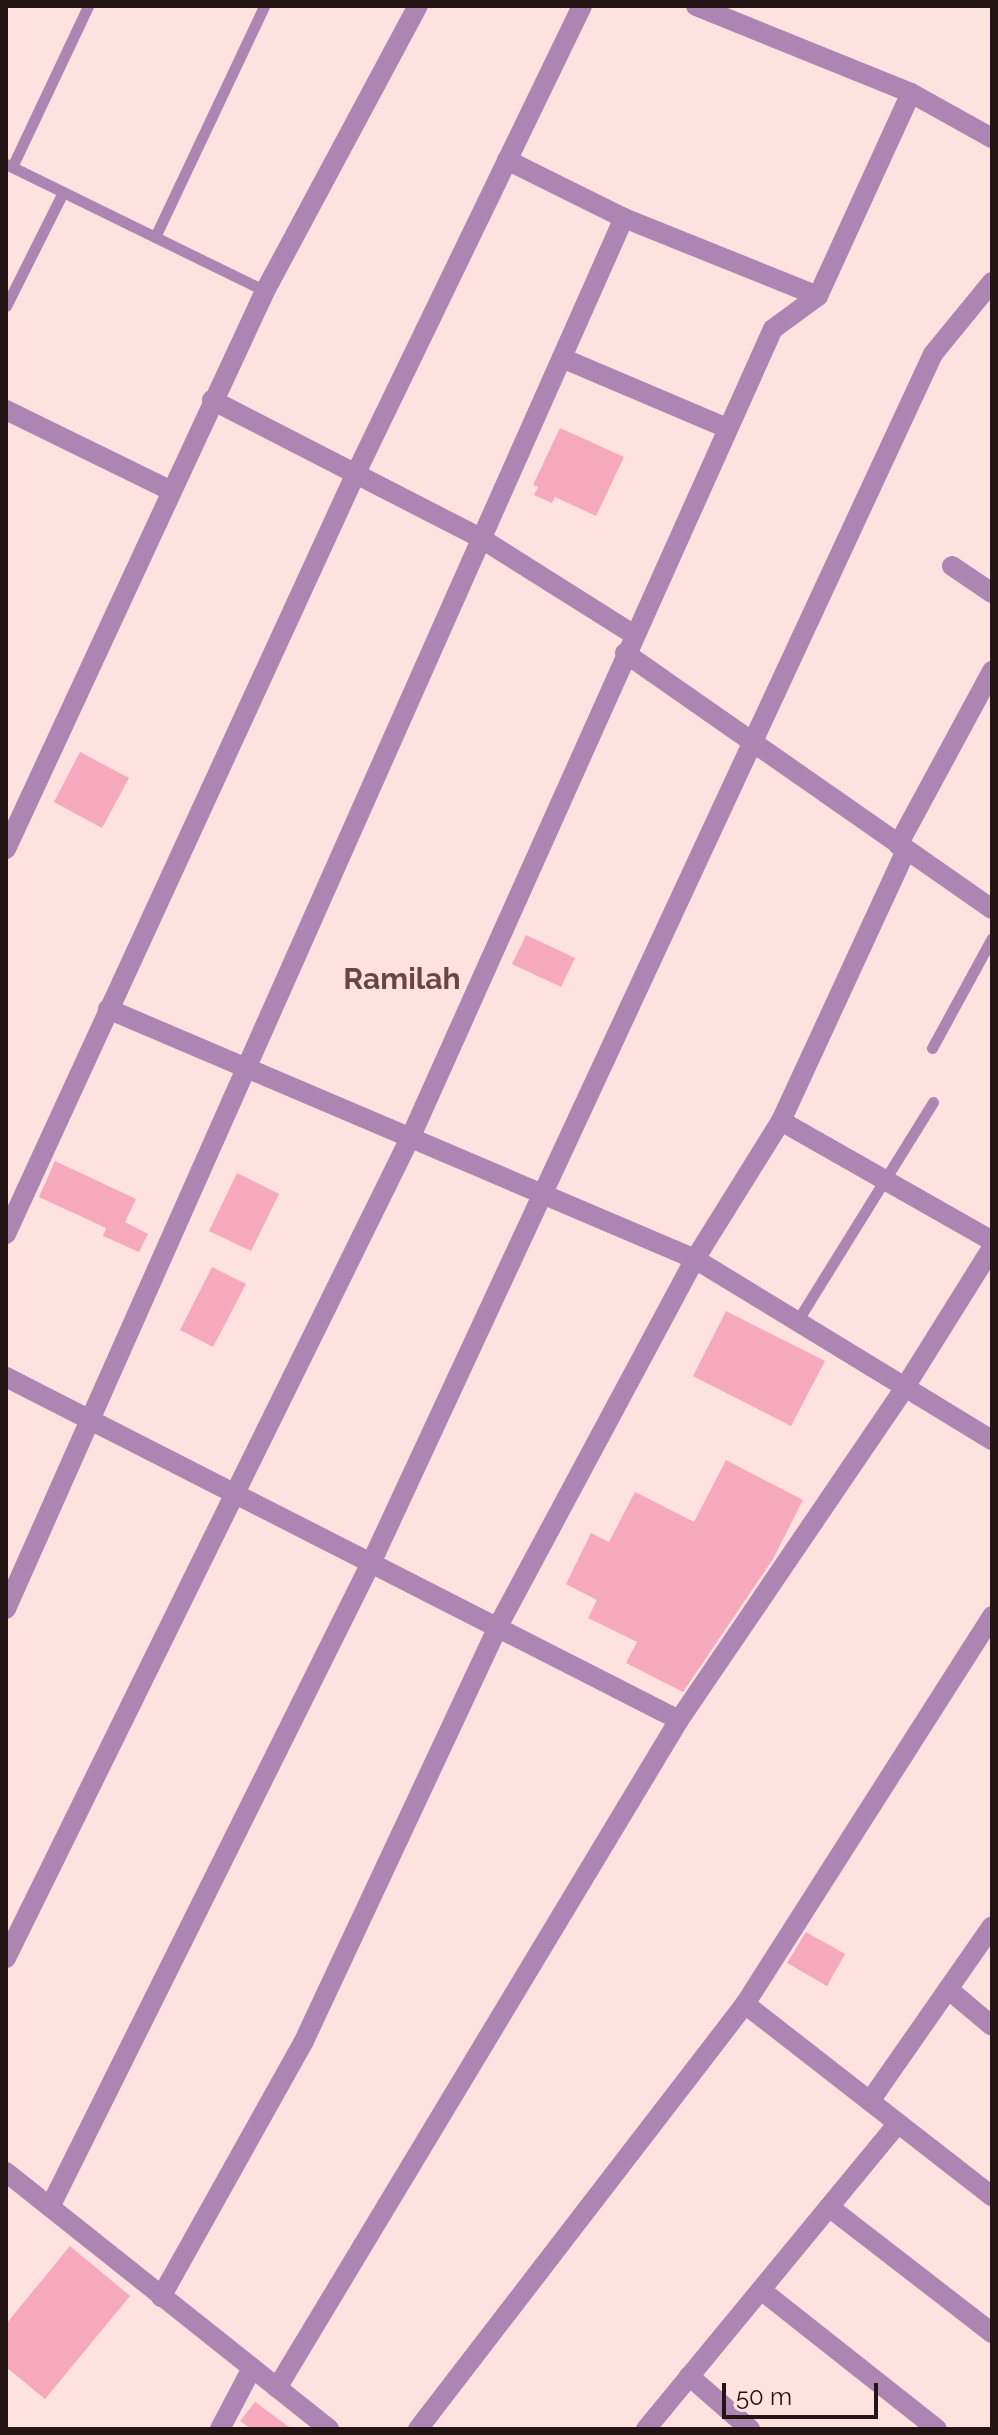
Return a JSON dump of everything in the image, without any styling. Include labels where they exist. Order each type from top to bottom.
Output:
[{"type":"street","points":[[6,849],[169,490],[265,291],[418,6]]},
{"type":"street","points":[[6,1234],[356,473],[582,6]]},
{"type":"street","points":[[696,6],[911,93],[992,138]]},
{"type":"street","points":[[6,1958],[412,1134],[633,634],[773,329],[818,296],[911,93]]},
{"type":"street","points":[[507,160],[624,218],[818,296]]},
{"type":"street","points":[[6,1609],[624,218]]},
{"type":"street","points":[[50,2207],[372,1561],[546,1193],[751,739],[933,354],[992,282]]},
{"type":"street","points":[[562,358],[727,428]]},
{"type":"street","points":[[212,400],[482,539],[633,634]]},
{"type":"street","points":[[7,414],[169,490]]},
{"type":"street","points":[[952,566],[992,593]]},
{"type":"street","points":[[625,653],[902,848],[991,905]]},
{"type":"street","points":[[161,2297],[303,2043],[497,1628],[695,1259],[781,1121],[902,848],[992,671]]},
{"type":"street","points":[[108,1009],[412,1134],[695,1259],[796,1324],[992,1440]]},
{"type":"street","points":[[781,1121],[992,1241]]},
{"type":"street","points":[[277,2388],[679,1720],[905,1387],[992,1248]]},
{"type":"street","points":[[6,1377],[679,1720]]},
{"type":"street","points":[[418,2429],[745,2004],[992,1616]]},
{"type":"street","points":[[870,2101],[992,1926]]},
{"type":"street","points":[[948,1989],[992,2026]]},
{"type":"street","points":[[745,2004],[992,2196]]},
{"type":"street","points":[[646,2429],[898,2123]]},
{"type":"street","points":[[6,2172],[329,2429]]},
{"type":"street","points":[[829,2207],[992,2333]]},
{"type":"street","points":[[761,2290],[937,2429]]},
{"type":"street","points":[[220,2429],[252,2368]]},
{"type":"street","points":[[689,2376],[750,2429]]},
{"type":"lane","points":[[88,6],[9,165],[265,291]]},
{"type":"lane","points":[[155,237],[264,6]]},
{"type":"lane","points":[[6,306],[63,192]]},
{"type":"lane","points":[[932,1048],[992,938]]},
{"type":"lane","points":[[796,1324],[933,1102]]},
{"type":"building","points":[[560,428],[624,457],[596,516],[555,497],[552,503],[534,495],[538,487],[533,485]]},
{"type":"building","points":[[80,752],[129,778],[102,828],[54,802]]},
{"type":"building","points":[[526,935],[575,958],[561,987],[512,964]]},
{"type":"building","points":[[55,1161],[136,1199],[125,1222],[148,1234],[139,1252],[103,1236],[106,1228],[39,1197]]},
{"type":"building","points":[[237,1173],[279,1194],[251,1251],[209,1231]]},
{"type":"building","points":[[212,1267],[246,1284],[213,1347],[180,1330]]},
{"type":"building","points":[[726,1311],[825,1361],[791,1426],[693,1376]]},
{"type":"building","points":[[726,1460],[803,1500],[773,1559],[683,1692],[626,1663],[637,1642],[588,1618],[597,1600],[566,1584],[591,1533],[609,1542],[635,1492],[694,1522]]},
{"type":"building","points":[[806,1932],[845,1954],[827,1986],[787,1963]]},
{"type":"building","points":[[70,2246],[130,2296],[45,2399],[6,2367],[6,2324]]},
{"type":"building","points":[[255,2402],[292,2429],[251,2429],[240,2421]]},
{"type":"district","name":"Ramilah","points":[[402,979]]}]
